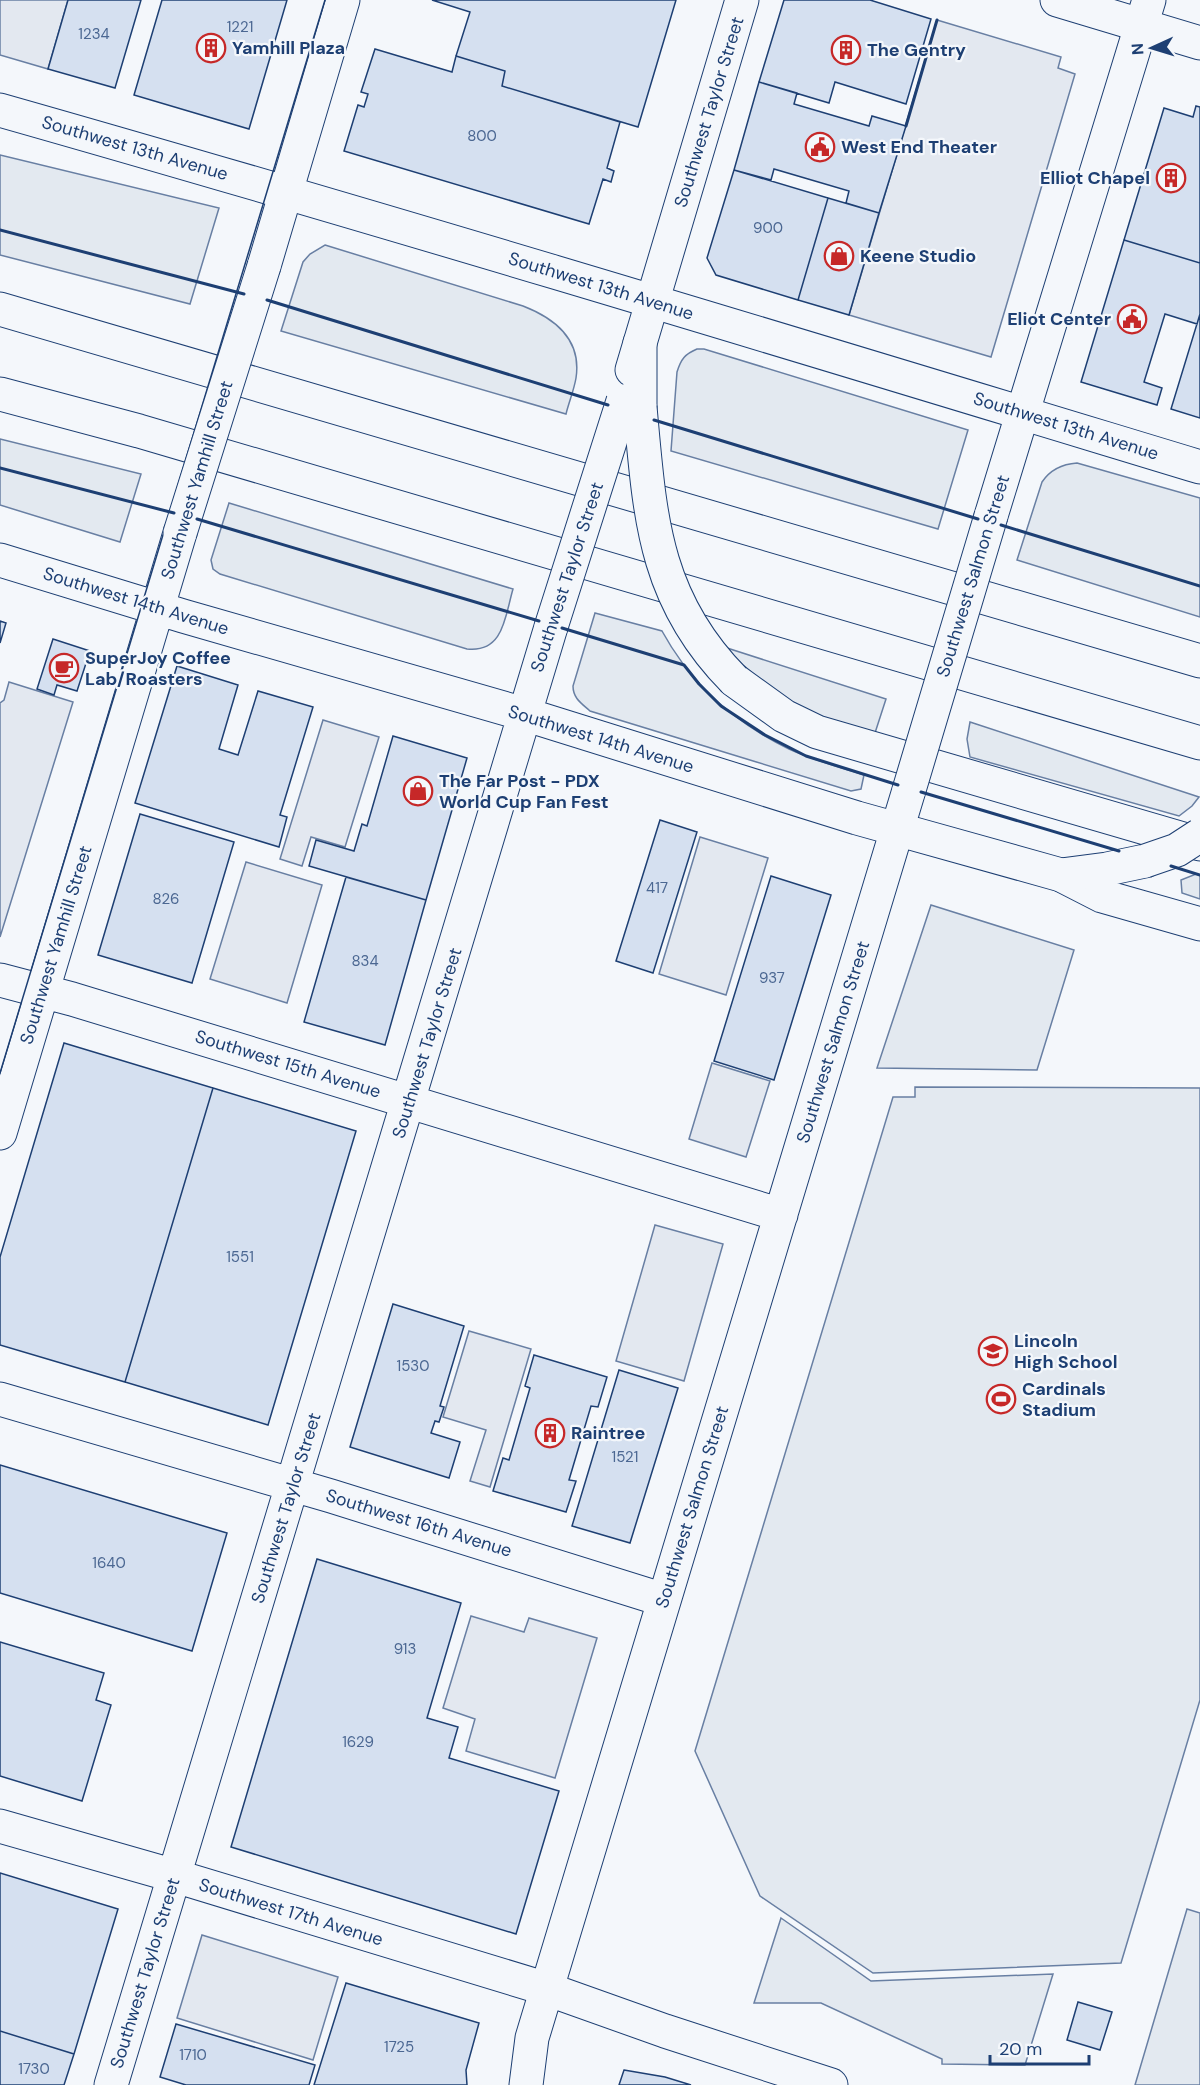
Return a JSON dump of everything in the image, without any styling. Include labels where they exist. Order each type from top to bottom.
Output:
[{"type":"main road","name":"Southwest Yamhill Street","points":[[0,1133],[343,0]]},
{"type":"main road","name":"Southwest Taylor Street","points":[[111,2085],[524,714],[551,627],[632,404],[640,343],[742,0]]},
{"type":"main road","points":[[1057,0],[1145,13],[1200,43]]},
{"type":"main road","name":"Southwest Salmon Street","points":[[525,2085],[532,2038],[1145,13]]},
{"type":"main road","name":"Southwest 13th Avenue","points":[[0,110],[286,192],[1200,467]]},
{"type":"main road","points":[[0,309],[1200,661]]},
{"type":"main road","points":[[0,394],[162,437],[1200,743]]},
{"type":"main road","points":[[632,404],[667,578],[679,607],[695,633],[712,658],[734,680],[784,716],[817,732],[1200,844]]},
{"type":"main road","name":"Southwest 14th Avenue","points":[[0,560],[524,714],[897,830],[1061,874],[1102,896],[1200,924]]},
{"type":"main road","points":[[1061,874],[1107,869],[1145,861],[1177,850],[1200,835]]},
{"type":"main road","name":"Southwest 15th Avenue","points":[[0,980],[409,1101],[781,1215]]},
{"type":"main road","name":"Southwest 16th Avenue","points":[[0,1399],[292,1485],[664,1600]]},
{"type":"main road","name":"Southwest 17th Avenue","points":[[0,1826],[175,1876],[547,1989],[665,2031],[831,2085]]},
{"type":"shaded area","points":[[0,0],[68,0],[48,69],[0,55]]},
{"type":"shaded area","points":[[937,20],[1061,57],[1058,68],[1075,74],[991,357],[849,315]]},
{"type":"shaded area","points":[[0,155],[219,208],[190,304],[0,255]]},
{"type":"shaded area","points":[[325,245],[523,306],[555,324],[570,341],[577,364],[576,378],[566,414],[281,331],[303,262],[310,254]]},
{"type":"shaded area","points":[[697,349],[704,349],[968,430],[938,529],[671,451],[677,372],[684,358]]},
{"type":"shaded area","points":[[0,439],[141,474],[120,542],[0,505]]},
{"type":"shaded area","points":[[1077,463],[1200,498],[1200,617],[1017,560],[1042,482],[1057,468]]},
{"type":"shaded area","points":[[229,503],[513,589],[501,631],[489,645],[479,649],[467,649],[220,574],[213,569],[211,560]]},
{"type":"shaded area","points":[[595,613],[662,631],[686,668],[716,700],[733,714],[769,739],[789,749],[864,775],[861,789],[851,791],[590,711],[576,697],[573,686]]},
{"type":"shaded area","points":[[724,647],[886,699],[874,736],[834,724],[804,709],[762,681]]},
{"type":"shaded area","points":[[9,682],[73,702],[0,937],[0,703],[4,700]]},
{"type":"shaded area","points":[[323,720],[379,737],[345,847],[311,837],[302,866],[280,859]]},
{"type":"shaded area","points":[[970,722],[1199,797],[1179,816],[970,757],[967,739]]},
{"type":"shaded area","points":[[700,837],[768,858],[726,995],[659,974]]},
{"type":"shaded area","points":[[246,862],[322,885],[287,1003],[210,979]]},
{"type":"shaded area","points":[[1196,874],[1200,875],[1200,899],[1182,893],[1181,880]]},
{"type":"shaded area","points":[[931,905],[1074,950],[1037,1070],[877,1068]]},
{"type":"shaded area","points":[[712,1063],[770,1081],[746,1157],[689,1139]]},
{"type":"shaded area","name":"Cardinals Stadium","points":[[915,1087],[1200,1088],[1200,1700],[1121,1963],[873,1973],[760,1896],[695,1751],[893,1097],[915,1097]]},
{"type":"shaded area","points":[[655,1225],[723,1244],[684,1381],[616,1361]]},
{"type":"shaded area","points":[[469,1331],[531,1349],[490,1487],[470,1481],[486,1430],[443,1417]]},
{"type":"shaded area","points":[[471,1616],[524,1632],[529,1618],[597,1638],[555,1778],[466,1751],[475,1719],[443,1708]]},
{"type":"shaded area","points":[[1187,1909],[1200,1913],[1200,2085],[1135,2085]]},
{"type":"shaded area","points":[[781,1918],[871,1981],[1053,1974],[1025,2065],[942,2064],[942,2059],[821,2003],[754,2003]]},
{"type":"shaded area","points":[[202,1935],[338,1977],[313,2060],[177,2018]]},
{"type":"building","points":[[68,0],[141,0],[115,88],[48,69]]},
{"type":"building","name":"Yamhill Plaza","points":[[162,0],[287,0],[249,129],[134,95]]},
{"type":"building","points":[[432,0],[676,0],[638,127],[502,86],[505,71],[456,56],[470,12]]},
{"type":"building","name":"The Gentry","points":[[784,0],[870,0],[931,19],[906,104],[835,82],[829,103],[759,82]]},
{"type":"building","points":[[375,49],[452,72],[456,56],[505,71],[502,86],[620,122],[607,168],[614,171],[611,182],[603,179],[589,224],[344,151],[358,105],[364,107],[368,94],[361,92]]},
{"type":"building","name":"West End Theater","points":[[759,82],[797,93],[794,104],[869,126],[872,116],[906,126],[879,213],[846,203],[849,191],[774,169],[771,180],[734,170]]},
{"type":"building","name":"Elliot Chapel","points":[[1196,106],[1200,107],[1200,263],[1124,240],[1164,108],[1193,117]]},
{"type":"building","points":[[734,170],[828,198],[798,300],[716,275],[707,258]]},
{"type":"building","name":"Keene Studio","points":[[828,198],[879,213],[849,315],[798,300]]},
{"type":"building","name":"Eliot Center","points":[[1124,240],[1200,263],[1200,314],[1197,324],[1165,314],[1144,382],[1162,388],[1157,405],[1081,382]]},
{"type":"building","points":[[1200,314],[1200,418],[1171,409]]},
{"type":"building","points":[[0,621],[6,623],[0,643]]},
{"type":"building","name":"SuperJoy Coffee Lab/Roasters","points":[[53,639],[90,651],[77,691],[57,685],[54,695],[37,689]]},
{"type":"building","points":[[177,666],[238,685],[219,749],[238,755],[258,691],[313,707],[280,815],[287,817],[279,847],[135,803]]},
{"type":"building","name":"The Far Post - PDX World Cup Fan Fest","points":[[393,736],[467,758],[426,900],[309,866],[316,840],[354,851],[362,824],[367,826]]},
{"type":"building","points":[[140,814],[234,842],[192,983],[98,955]]},
{"type":"building","points":[[660,820],[697,832],[653,973],[616,961]]},
{"type":"building","points":[[771,876],[831,895],[774,1080],[714,1061]]},
{"type":"building","points":[[346,877],[426,900],[385,1045],[304,1022]]},
{"type":"building","points":[[64,1043],[213,1088],[125,1382],[0,1345],[0,1257]]},
{"type":"building","points":[[213,1088],[356,1131],[268,1425],[125,1382]]},
{"type":"building","points":[[393,1304],[464,1326],[440,1406],[444,1407],[439,1422],[435,1421],[431,1433],[460,1442],[449,1478],[350,1447]]},
{"type":"building","name":"Raintree","points":[[534,1355],[607,1377],[598,1407],[591,1406],[569,1480],[576,1481],[566,1512],[493,1491],[503,1458],[509,1460],[530,1388],[525,1386]]},
{"type":"building","points":[[619,1370],[678,1388],[630,1543],[572,1526]]},
{"type":"building","points":[[0,1465],[227,1533],[192,1651],[0,1593]]},
{"type":"building","points":[[317,1559],[461,1603],[427,1718],[458,1727],[449,1758],[559,1791],[516,1934],[231,1847]]},
{"type":"building","points":[[0,1642],[104,1673],[96,1700],[111,1705],[82,1801],[0,1776]]},
{"type":"building","points":[[0,1873],[118,1909],[74,2054],[0,2031]]},
{"type":"building","points":[[346,1983],[479,2023],[466,2070],[467,2085],[314,2085]]},
{"type":"building","points":[[1078,2002],[1112,2012],[1100,2050],[1067,2040]]},
{"type":"building","points":[[176,2024],[315,2065],[309,2085],[186,2085],[160,2077]]},
{"type":"building","points":[[0,2031],[74,2054],[64,2085],[0,2085]]},
{"type":"building","points":[[624,2070],[665,2077],[691,2085],[619,2085]]},
{"type":"tram line","points":[[0,1073],[325,0]]},
{"type":"wall","points":[[906,126],[937,20]]},
{"type":"wall","points":[[0,230],[244,294]]},
{"type":"wall","points":[[267,300],[608,405]]},
{"type":"wall","points":[[654,420],[978,519]]},
{"type":"wall","points":[[0,468],[174,513]]},
{"type":"wall","points":[[197,519],[539,621]]},
{"type":"wall","points":[[1001,525],[1200,586]]},
{"type":"wall","points":[[562,628],[684,665],[721,706],[765,735],[806,756],[898,785]]},
{"type":"wall","points":[[921,792],[1119,851]]},
{"type":"wall","points":[[1171,866],[1200,875]]},
{"type":"place","name":"Yamhill Plaza","points":[[211,48]]},
{"type":"place","name":"The Gentry","points":[[846,50]]},
{"type":"place","name":"West End Theater","points":[[820,147]]},
{"type":"place","name":"Elliot Chapel","points":[[1171,178]]},
{"type":"place","name":"Keene Studio","points":[[839,256]]},
{"type":"place","name":"Eliot Center","points":[[1132,319]]},
{"type":"place","name":"SuperJoy Coffee Lab/Roasters","points":[[64,668]]},
{"type":"place","name":"The Far Post - PDX World Cup Fan Fest","points":[[418,791]]},
{"type":"place","name":"Lincoln High School","points":[[993,1351]]},
{"type":"place","name":"Cardinals Stadium","points":[[1001,1399]]},
{"type":"place","name":"Raintree","points":[[550,1433]]}]
